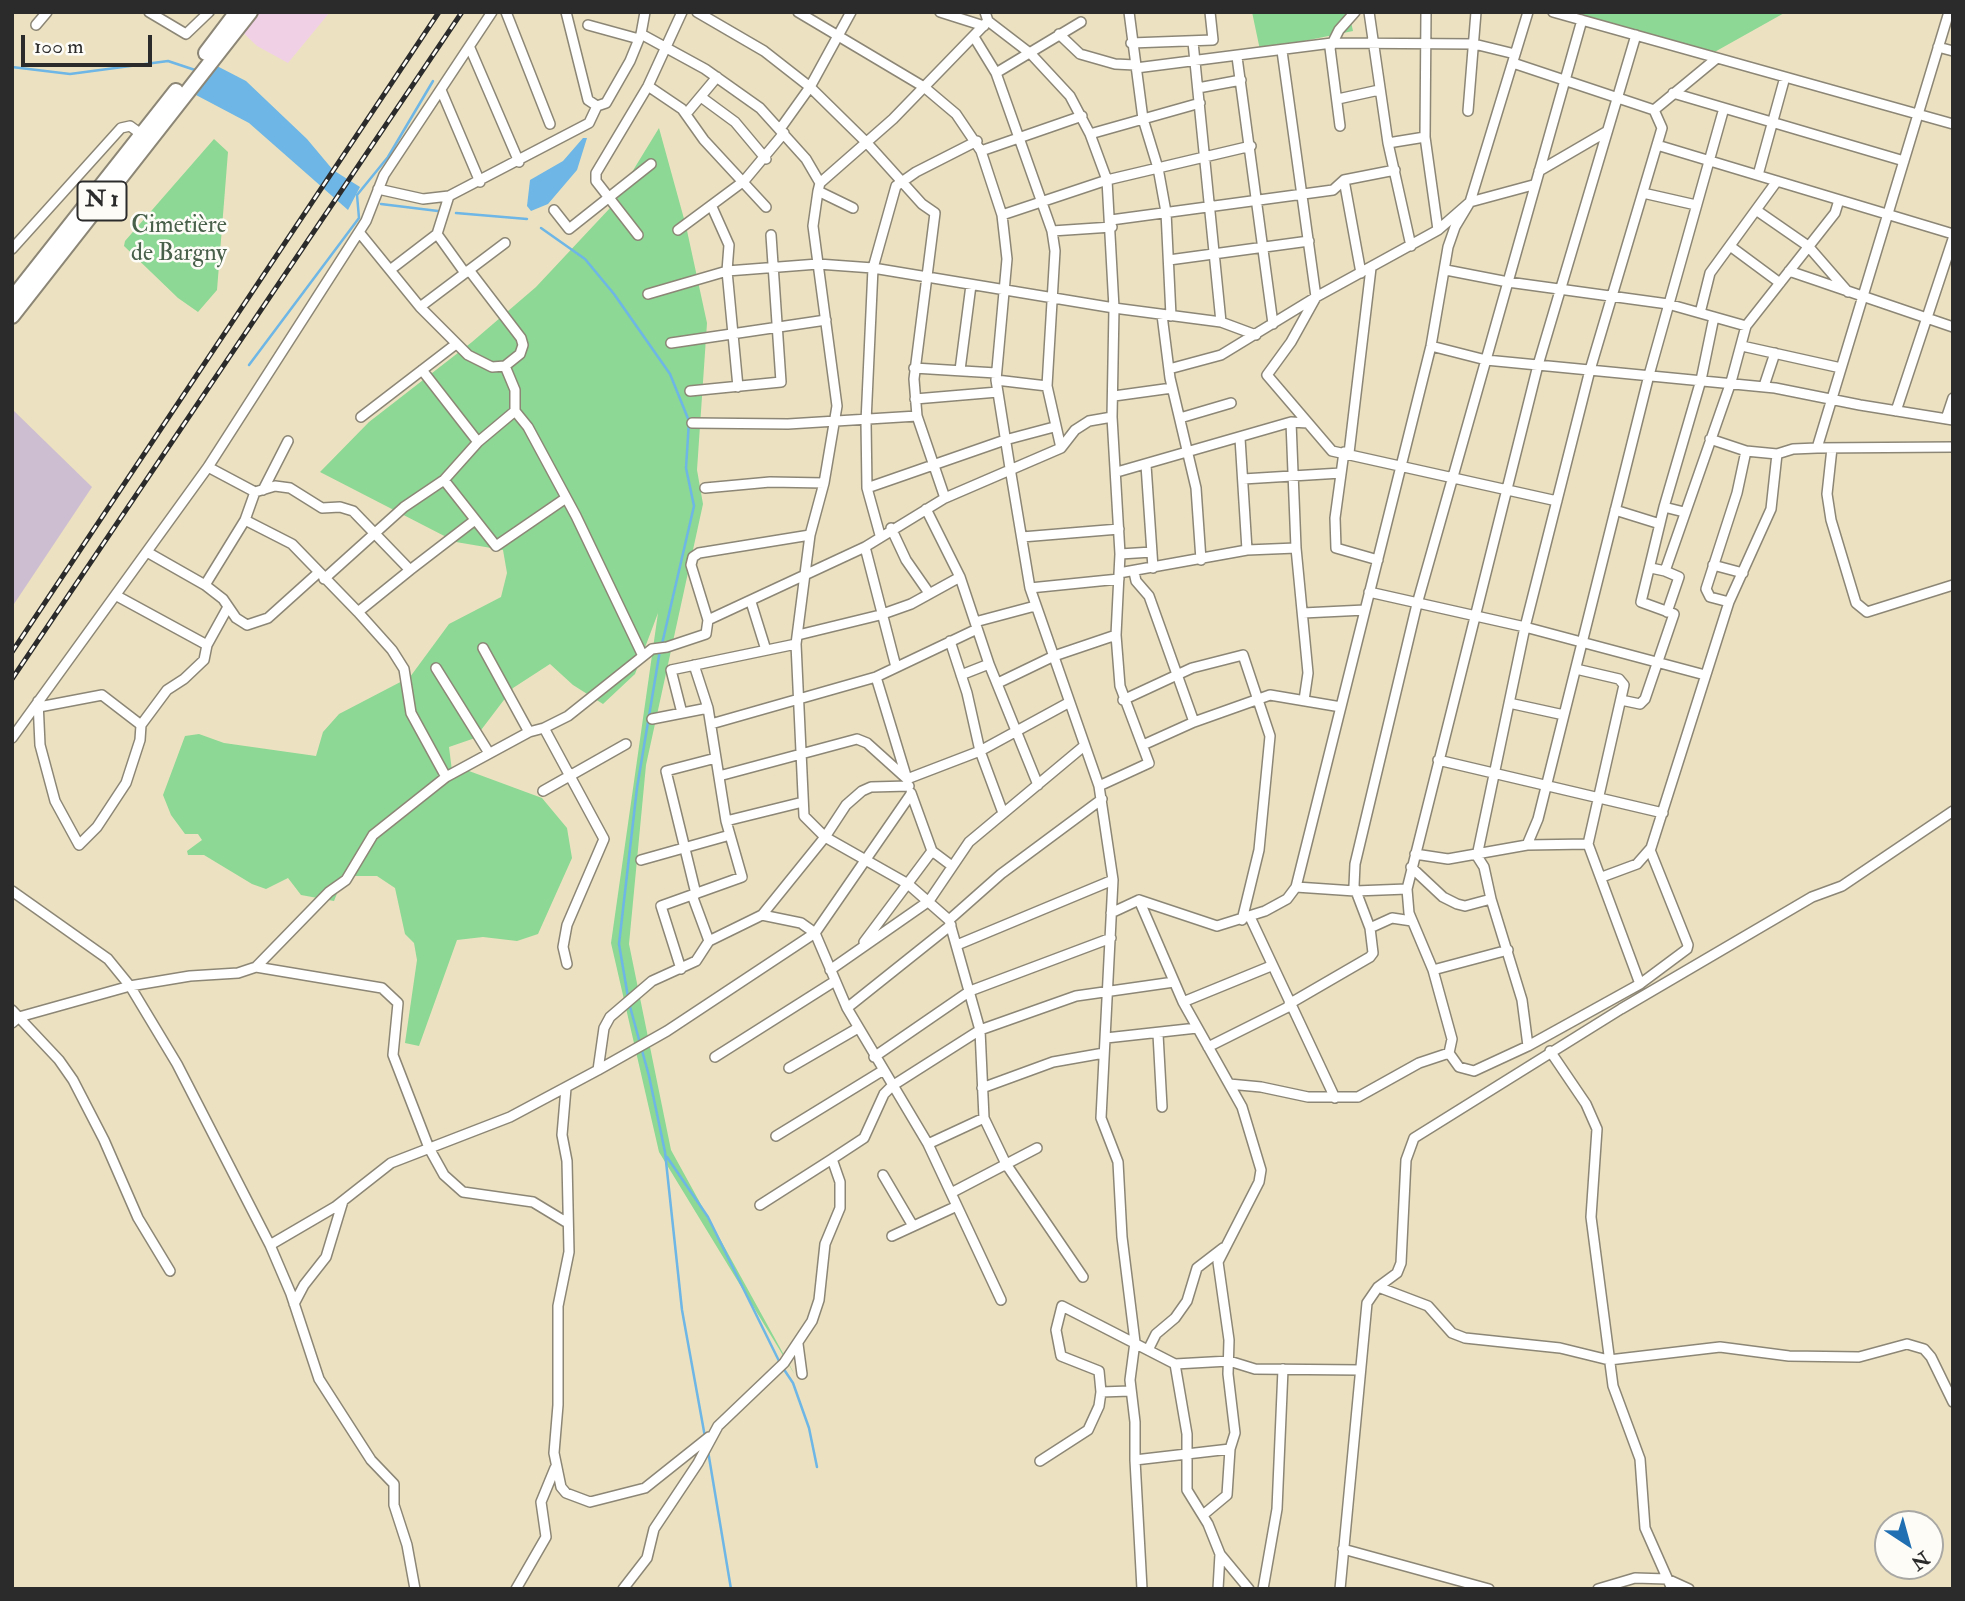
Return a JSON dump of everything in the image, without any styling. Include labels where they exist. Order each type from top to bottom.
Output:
[{"type":"highway","name":"N 1","points":[[202,65],[237,12]]},
{"type":"highway","name":"N 1","points":[[12,316],[202,65],[250,12]]},
{"type":"highway","name":"N 1","points":[[12,299],[141,134],[188,83]]},
{"type":"street","points":[[36,25],[47,12]]},
{"type":"street","points":[[149,12],[186,34],[209,12]]},
{"type":"street","points":[[12,738],[208,467],[359,232],[384,175],[492,12]]},
{"type":"street","points":[[506,12],[550,124]]},
{"type":"street","points":[[566,12],[589,100],[597,106]]},
{"type":"street","points":[[378,189],[423,199],[449,196],[519,162],[589,123],[597,106],[606,103],[640,37],[645,12]]},
{"type":"street","points":[[638,234],[596,181],[596,173],[648,86],[682,12]]},
{"type":"street","points":[[697,12],[764,51],[810,87],[935,213],[914,368],[915,398],[917,416],[945,499]]},
{"type":"street","points":[[798,12],[924,87],[956,114],[977,141],[1002,215],[1007,256],[996,376],[1005,440],[1030,588],[1099,786],[1112,880],[1110,990],[1104,1053],[1102,1123],[1118,1162],[1122,1237],[1135,1342],[1130,1391],[1135,1422],[1135,1460],[1141,1524],[1139,1544],[1143,1558],[1142,1589]]},
{"type":"street","points":[[678,230],[712,207],[766,159],[851,12]]},
{"type":"street","points":[[940,12],[986,20],[1031,54],[1070,96],[1090,134],[1107,180],[1112,223],[1112,417],[1120,554],[1116,635],[1123,701],[1143,745],[1148,764],[1099,786]]},
{"type":"street","points":[[1129,12],[1143,119],[1158,168],[1166,212],[1169,369],[1197,495],[1201,560]]},
{"type":"street","points":[[1340,126],[1330,55],[1332,43],[1355,12]]},
{"type":"street","points":[[1369,12],[1388,143],[1411,246]]},
{"type":"street","points":[[1426,12],[1425,137],[1438,230]]},
{"type":"street","points":[[1468,111],[1476,12]]},
{"type":"street","points":[[1111,913],[1139,900],[1212,926],[1246,918],[1281,903],[1296,887],[1431,346],[1448,247],[1470,202],[1528,12]]},
{"type":"street","points":[[1553,12],[1953,124]]},
{"type":"street","points":[[1817,448],[1949,12]]},
{"type":"street","points":[[1132,43],[1213,40],[1212,13]]},
{"type":"street","points":[[986,20],[974,37],[819,187],[813,226],[837,397],[836,421],[824,483],[810,535],[797,640],[804,816],[825,837],[908,884],[950,922],[980,1030],[984,1118],[1006,1164],[1083,1277]]},
{"type":"street","points":[[1208,1047],[1289,1005],[1370,957],[1374,946],[1355,891],[1356,864],[1417,604],[1582,20]]},
{"type":"street","points":[[996,73],[1081,22]]},
{"type":"street","points":[[588,24],[666,46],[717,77],[760,108],[782,131],[806,159],[819,187],[853,208]]},
{"type":"street","points":[[1059,34],[1065,43],[1080,54],[1115,64],[1136,66],[1195,63],[1332,43],[1474,44],[1654,110],[1662,128],[1590,370],[1525,628],[1477,856],[1484,867],[1522,1000],[1528,1046]]},
{"type":"street","points":[[1636,35],[1559,289],[1504,490],[1407,889],[1412,920],[1433,970],[1452,1039],[1449,1053],[1459,1067],[1472,1071],[1528,1046],[1640,984],[1677,958],[1688,945],[1650,850]]},
{"type":"street","points":[[974,37],[996,73],[1052,231],[1055,251],[1047,386],[1054,427],[1061,448]]},
{"type":"street","points":[[1193,42],[1212,206],[1221,322]]},
{"type":"street","points":[[1938,47],[1953,51]]},
{"type":"street","points":[[470,48],[519,162]]},
{"type":"street","points":[[1282,51],[1316,297],[1291,342],[1267,375],[1332,451],[1557,501]]},
{"type":"street","points":[[1237,57],[1273,324]]},
{"type":"street","points":[[1654,110],[1717,58]]},
{"type":"street","points":[[686,114],[717,77]]},
{"type":"street","points":[[1758,175],[1785,77]]},
{"type":"street","points":[[1198,88],[1241,80]]},
{"type":"street","points":[[648,86],[686,114],[704,140],[766,207]]},
{"type":"street","points":[[441,90],[480,182]]},
{"type":"street","points":[[1338,99],[1380,90]]},
{"type":"street","points":[[1673,93],[1904,161]]},
{"type":"street","points":[[701,97],[735,122],[766,159]]},
{"type":"street","points":[[1090,134],[1200,103]]},
{"type":"street","points":[[1527,845],[1538,819],[1649,375],[1724,107]]},
{"type":"street","points":[[981,151],[1082,116]]},
{"type":"street","points":[[12,249],[121,128],[130,126],[141,134]]},
{"type":"street","points":[[1539,171],[1606,132]]},
{"type":"street","points":[[1388,143],[1425,137]]},
{"type":"street","points":[[880,535],[867,488],[866,422],[873,268],[893,192],[901,181],[977,141]]},
{"type":"street","points":[[1657,145],[1953,237],[1950,260],[1925,319],[1896,411]]},
{"type":"street","points":[[1002,215],[1107,180],[1251,146]]},
{"type":"street","points":[[554,210],[569,229],[651,164]]},
{"type":"street","points":[[1052,231],[1166,212],[1333,190],[1343,180],[1395,170]]},
{"type":"street","points":[[1343,180],[1361,273]]},
{"type":"street","points":[[1700,313],[1710,273],[1777,181]]},
{"type":"street","points":[[1169,369],[1221,355],[1316,297],[1438,230],[1470,202],[1534,185]]},
{"type":"street","points":[[1643,192],[1696,205]]},
{"type":"street","points":[[390,270],[437,234],[449,196]]},
{"type":"street","points":[[1665,571],[1731,382],[1746,326],[1835,212],[1839,200]]},
{"type":"street","points":[[712,207],[729,245],[727,271],[738,387]]},
{"type":"street","points":[[1756,209],[1808,246],[1849,294]]},
{"type":"street","points":[[359,232],[420,307],[456,344],[479,362],[492,367],[505,366],[520,354],[523,345],[521,338],[437,234]]},
{"type":"street","points":[[690,391],[780,382],[771,235]]},
{"type":"street","points":[[1169,260],[1309,241]]},
{"type":"street","points":[[420,307],[505,243]]},
{"type":"street","points":[[1730,246],[1780,283]]},
{"type":"street","points":[[648,294],[727,271],[818,264],[873,268],[1114,308],[1221,322],[1256,335]]},
{"type":"street","points":[[1371,268],[1335,518],[1336,548],[1378,560]]},
{"type":"street","points":[[1446,270],[1508,282],[1668,304],[1746,326]]},
{"type":"street","points":[[1789,271],[1849,294],[1953,327]]},
{"type":"street","points":[[960,370],[971,285]]},
{"type":"street","points":[[1621,701],[1643,702],[1674,614],[1641,604],[1664,507],[1701,380],[1714,317]]},
{"type":"street","points":[[671,343],[826,320]]},
{"type":"street","points":[[361,417],[456,344]]},
{"type":"street","points":[[1431,346],[1486,360],[1764,386],[1949,419],[1953,398]]},
{"type":"street","points":[[1742,346],[1841,368]]},
{"type":"street","points":[[1764,386],[1775,353]]},
{"type":"street","points":[[505,366],[515,390],[515,411],[528,427],[566,498],[642,654]]},
{"type":"street","points":[[914,368],[960,370],[1047,386]]},
{"type":"street","points":[[422,370],[478,442]]},
{"type":"street","points":[[1114,396],[1172,388]]},
{"type":"street","points":[[915,398],[998,392]]},
{"type":"street","points":[[1180,418],[1231,403]]},
{"type":"street","points":[[147,552],[205,585],[223,599],[236,618],[247,625],[268,618],[375,534],[404,507],[444,480],[478,442],[515,411]]},
{"type":"street","points":[[692,423],[866,422],[917,416]]},
{"type":"street","points":[[708,620],[865,547],[891,528],[945,499],[1010,468],[1061,448],[1075,430],[1089,421],[1112,417]]},
{"type":"street","points":[[1117,472],[1291,422],[1308,423]]},
{"type":"street","points":[[1291,422],[1296,548],[1308,673],[1304,700]]},
{"type":"street","points":[[867,488],[1005,440],[1054,427]]},
{"type":"street","points":[[1240,438],[1247,551]]},
{"type":"street","points":[[1710,439],[1746,452],[1777,454],[1793,449],[1817,448],[1953,447]]},
{"type":"street","points":[[205,585],[245,520],[288,441]]},
{"type":"street","points":[[1832,448],[1827,494],[1831,520],[1856,603],[1867,612],[1953,585]]},
{"type":"street","points":[[1728,602],[1710,597],[1707,592],[1737,493],[1746,452]]},
{"type":"street","points":[[1602,877],[1637,863],[1650,850],[1728,602],[1772,509],[1777,454]]},
{"type":"street","points":[[1146,465],[1153,568]]},
{"type":"street","points":[[208,467],[259,491],[275,486],[290,488],[322,508],[340,507],[353,511],[410,570]]},
{"type":"street","points":[[1243,479],[1341,473]]},
{"type":"street","points":[[444,480],[496,546],[566,498]]},
{"type":"street","points":[[705,488],[770,482],[824,483]]},
{"type":"street","points":[[1664,507],[1684,512]]},
{"type":"street","points":[[926,509],[960,577],[989,664],[1038,785]]},
{"type":"street","points":[[1615,510],[1660,524]]},
{"type":"street","points":[[245,520],[292,544],[392,650],[404,669],[411,713],[423,740],[446,777]]},
{"type":"street","points":[[358,612],[475,520]]},
{"type":"street","points":[[891,528],[906,560],[929,593]]},
{"type":"street","points":[[1022,537],[1119,529]]},
{"type":"street","points":[[15,1016],[130,986],[190,976],[238,973],[256,967],[329,892],[346,880],[373,835],[446,777],[528,732],[544,728],[568,716],[642,654],[706,634],[708,620],[691,565],[699,553],[810,535]]},
{"type":"street","points":[[865,547],[880,615],[896,667]]},
{"type":"street","points":[[1030,588],[1119,576],[1247,551],[1296,548]]},
{"type":"street","points":[[1120,554],[1152,552]]},
{"type":"street","points":[[1713,565],[1743,572]]},
{"type":"street","points":[[1651,568],[1679,577],[1667,612]]},
{"type":"street","points":[[1134,572],[1136,581],[1149,596],[1194,722]]},
{"type":"street","points":[[682,713],[671,670],[766,650],[880,615],[960,577]]},
{"type":"street","points":[[1369,592],[1583,642],[1705,675]]},
{"type":"street","points":[[117,596],[207,645]]},
{"type":"street","points":[[751,602],[766,650]]},
{"type":"street","points":[[711,724],[876,677],[950,641],[976,625],[1035,606]]},
{"type":"street","points":[[38,704],[40,745],[55,801],[77,844],[97,827],[126,783],[141,740],[141,725],[167,690],[184,679],[204,660],[207,645],[228,607]]},
{"type":"street","points":[[1303,613],[1365,610]]},
{"type":"street","points":[[998,683],[1054,656],[1116,635]]},
{"type":"street","points":[[950,641],[980,751],[1003,813]]},
{"type":"street","points":[[483,648],[528,732]]},
{"type":"street","points":[[1123,701],[1177,675],[1241,654],[1269,732],[1269,761],[1259,850],[1246,918],[1335,1098]]},
{"type":"street","points":[[961,675],[989,664]]},
{"type":"street","points":[[681,969],[661,906],[742,877],[726,821],[708,708],[694,665]]},
{"type":"street","points":[[436,668],[489,752]]},
{"type":"street","points":[[1576,668],[1619,679],[1624,685],[1588,844],[1640,984]]},
{"type":"street","points":[[876,677],[909,787],[932,851],[952,866]]},
{"type":"street","points":[[38,704],[102,695],[141,725]]},
{"type":"street","points":[[1143,745],[1194,722],[1269,695],[1341,707]]},
{"type":"street","points":[[1509,702],[1564,715]]},
{"type":"street","points":[[598,1070],[607,1021],[648,983],[696,961],[709,941],[762,915],[825,837],[846,805],[862,791],[871,786],[909,787],[1068,703]]},
{"type":"street","points":[[652,719],[708,708]]},
{"type":"street","points":[[544,728],[572,775],[604,839],[567,925],[563,947],[567,964]]},
{"type":"street","points":[[719,776],[853,740],[863,740],[909,787]]},
{"type":"street","points":[[542,791],[626,744]]},
{"type":"street","points":[[830,970],[929,901],[969,842],[1084,746]]},
{"type":"street","points":[[709,941],[694,894],[666,771],[716,758]]},
{"type":"street","points":[[1438,760],[1600,796],[1663,813]]},
{"type":"street","points":[[270,1245],[343,1201],[385,1166],[510,1117],[667,1031],[815,933],[866,860],[909,787]]},
{"type":"street","points":[[847,1008],[950,922],[1001,874],[1102,799]]},
{"type":"street","points":[[726,821],[803,802]]},
{"type":"street","points":[[1340,1589],[1367,1303],[1378,1287],[1395,1275],[1401,1263],[1406,1160],[1414,1138],[1550,1051],[1812,897],[1842,886],[1953,811]]},
{"type":"street","points":[[641,860],[730,835]]},
{"type":"street","points":[[1415,854],[1441,858],[1477,856],[1527,845],[1588,844]]},
{"type":"street","points":[[858,951],[932,851]]},
{"type":"street","points":[[1411,867],[1443,897],[1457,904],[1465,905],[1491,899]]},
{"type":"street","points":[[957,945],[1112,880]]},
{"type":"street","points":[[1296,887],[1355,891],[1407,889]]},
{"type":"street","points":[[12,891],[99,951],[130,986],[177,1064],[270,1245],[294,1304],[319,1379],[371,1460],[394,1484],[394,1506],[407,1545],[415,1589]]},
{"type":"street","points":[[1139,900],[1183,1002],[1245,1114],[1261,1170],[1259,1182],[1218,1262],[1218,1276],[1229,1331],[1235,1433],[1230,1448],[1227,1495],[1203,1515]]},
{"type":"street","points":[[762,915],[801,923],[815,933],[847,1008],[928,1144],[1001,1300]]},
{"type":"street","points":[[1370,928],[1390,919],[1412,920]]},
{"type":"street","points":[[874,1057],[970,991],[1111,938]]},
{"type":"street","points":[[1433,970],[1508,950]]},
{"type":"street","points":[[1183,1002],[1271,966]]},
{"type":"street","points":[[256,967],[377,987],[397,1000],[399,1006],[392,1050],[429,1148],[444,1175],[463,1192],[533,1202],[566,1222]]},
{"type":"street","points":[[715,1057],[835,981]]},
{"type":"street","points":[[760,1205],[863,1140],[880,1100],[892,1086],[980,1030],[1076,996],[1174,982]]},
{"type":"street","points":[[15,1016],[59,1059],[73,1080],[138,1218],[170,1271]]},
{"type":"street","points":[[789,1068],[858,1028]]},
{"type":"street","points":[[1106,1038],[1197,1028]]},
{"type":"street","points":[[1158,1034],[1162,1107]]},
{"type":"street","points":[[1550,1051],[1586,1104],[1597,1129],[1591,1217],[1602,1283],[1613,1386],[1640,1459],[1645,1528],[1672,1589]]},
{"type":"street","points":[[982,1088],[1053,1062],[1104,1053]]},
{"type":"street","points":[[1229,1084],[1261,1087],[1297,1096],[1335,1098],[1365,1095],[1419,1063],[1449,1053]]},
{"type":"street","points":[[776,1136],[883,1071]]},
{"type":"street","points":[[516,1589],[546,1537],[541,1502],[555,1468],[558,1306],[569,1252],[566,1222],[567,1161],[562,1135],[566,1088]]},
{"type":"street","points":[[928,1144],[984,1118]]},
{"type":"street","points":[[951,1193],[1037,1148]]},
{"type":"street","points":[[623,1589],[647,1558],[654,1529],[698,1464],[713,1434],[728,1413],[784,1363],[798,1345],[815,1312],[825,1244],[838,1219],[840,1182],[832,1159]]},
{"type":"street","points":[[883,1175],[913,1226]]},
{"type":"street","points":[[294,1304],[304,1285],[326,1257],[343,1201]]},
{"type":"street","points":[[892,1236],[957,1206]]},
{"type":"street","points":[[1148,1350],[1156,1334],[1179,1314],[1196,1268],[1225,1247]]},
{"type":"street","points":[[1378,1287],[1428,1306],[1452,1333],[1465,1338],[1535,1344],[1609,1360],[1720,1347],[1789,1356],[1859,1357],[1907,1344],[1924,1349],[1931,1357],[1953,1402]]},
{"type":"street","points":[[1040,1461],[1087,1430],[1098,1409],[1101,1392],[1099,1371],[1061,1356],[1056,1330],[1062,1306],[1175,1364],[1229,1361],[1255,1369],[1360,1370]]},
{"type":"street","points":[[798,1345],[802,1374]]},
{"type":"street","points":[[1175,1364],[1187,1434],[1187,1490],[1203,1515],[1220,1554],[1249,1589]]},
{"type":"street","points":[[1263,1589],[1277,1509],[1283,1369]]},
{"type":"street","points":[[1101,1392],[1130,1391]]},
{"type":"street","points":[[555,1468],[566,1493],[590,1502],[598,1501],[652,1485],[713,1434]]},
{"type":"street","points":[[1135,1460],[1186,1456],[1230,1448]]},
{"type":"street","points":[[1343,1549],[1489,1589]]},
{"type":"street","points":[[1218,1589],[1220,1554]]},
{"type":"street","points":[[1598,1589],[1635,1578],[1667,1578],[1689,1589]]},
{"type":"shaded area","points":[[248,12],[330,12],[288,63],[257,46],[237,27]]},
{"type":"shaded area","points":[[12,409],[92,487],[12,607]]},
{"type":"green space","points":[[1252,12],[1349,12],[1353,31],[1260,50]]},
{"type":"green space","points":[[1572,12],[1786,12],[1711,54]]},
{"type":"green space","points":[[659,128],[686,226],[707,323],[697,470],[703,504],[646,765],[629,944],[671,1150],[795,1375],[659,1152],[611,943],[658,613],[635,674],[603,704],[573,685],[550,664],[513,688],[475,738],[449,747],[452,771],[469,771],[542,798],[567,828],[572,858],[538,934],[517,941],[483,937],[457,940],[419,1046],[405,1043],[417,960],[414,943],[405,934],[395,888],[377,876],[344,876],[334,901],[301,895],[288,878],[266,889],[252,884],[204,855],[188,855],[187,851],[202,840],[198,834],[185,834],[171,815],[163,795],[185,736],[199,734],[224,743],[316,756],[323,732],[339,714],[410,677],[449,624],[501,597],[507,573],[503,550],[456,542],[320,472],[369,422],[472,342],[536,287],[610,208]]},
{"type":"green space","name":"Cimetière de Bargny","points":[[214,139],[228,152],[217,290],[198,312],[178,298],[124,246],[125,241]]},
{"type":"water","points":[[217,66],[246,81],[307,139],[333,170],[360,187],[348,210],[249,123],[196,95]]},
{"type":"water","points":[[583,138],[587,138],[577,170],[548,204],[531,211],[527,206],[530,180],[563,161]]},
{"type":"waterway","points":[[12,67],[70,74],[168,61],[198,71]]},
{"type":"waterway","points":[[249,365],[359,218],[357,195],[388,157],[433,81]]},
{"type":"waterway","points":[[381,204],[438,211]]},
{"type":"waterway","points":[[456,213],[527,219]]},
{"type":"waterway","points":[[541,228],[585,259],[614,294],[670,374],[689,421],[686,468],[694,506],[662,644]]},
{"type":"waterway","points":[[628,997],[619,944],[637,788],[660,650]]},
{"type":"waterway","points":[[629,1003],[649,1076],[665,1152],[682,1310],[705,1437]]},
{"type":"waterway","points":[[667,1157],[708,1217],[780,1363]]},
{"type":"waterway","points":[[783,1368],[793,1383],[809,1428],[817,1467]]},
{"type":"waterway","points":[[708,1451],[731,1589]]},
{"type":"railway","points":[[12,652],[439,12]]},
{"type":"railway","points":[[12,679],[462,12]]}]
